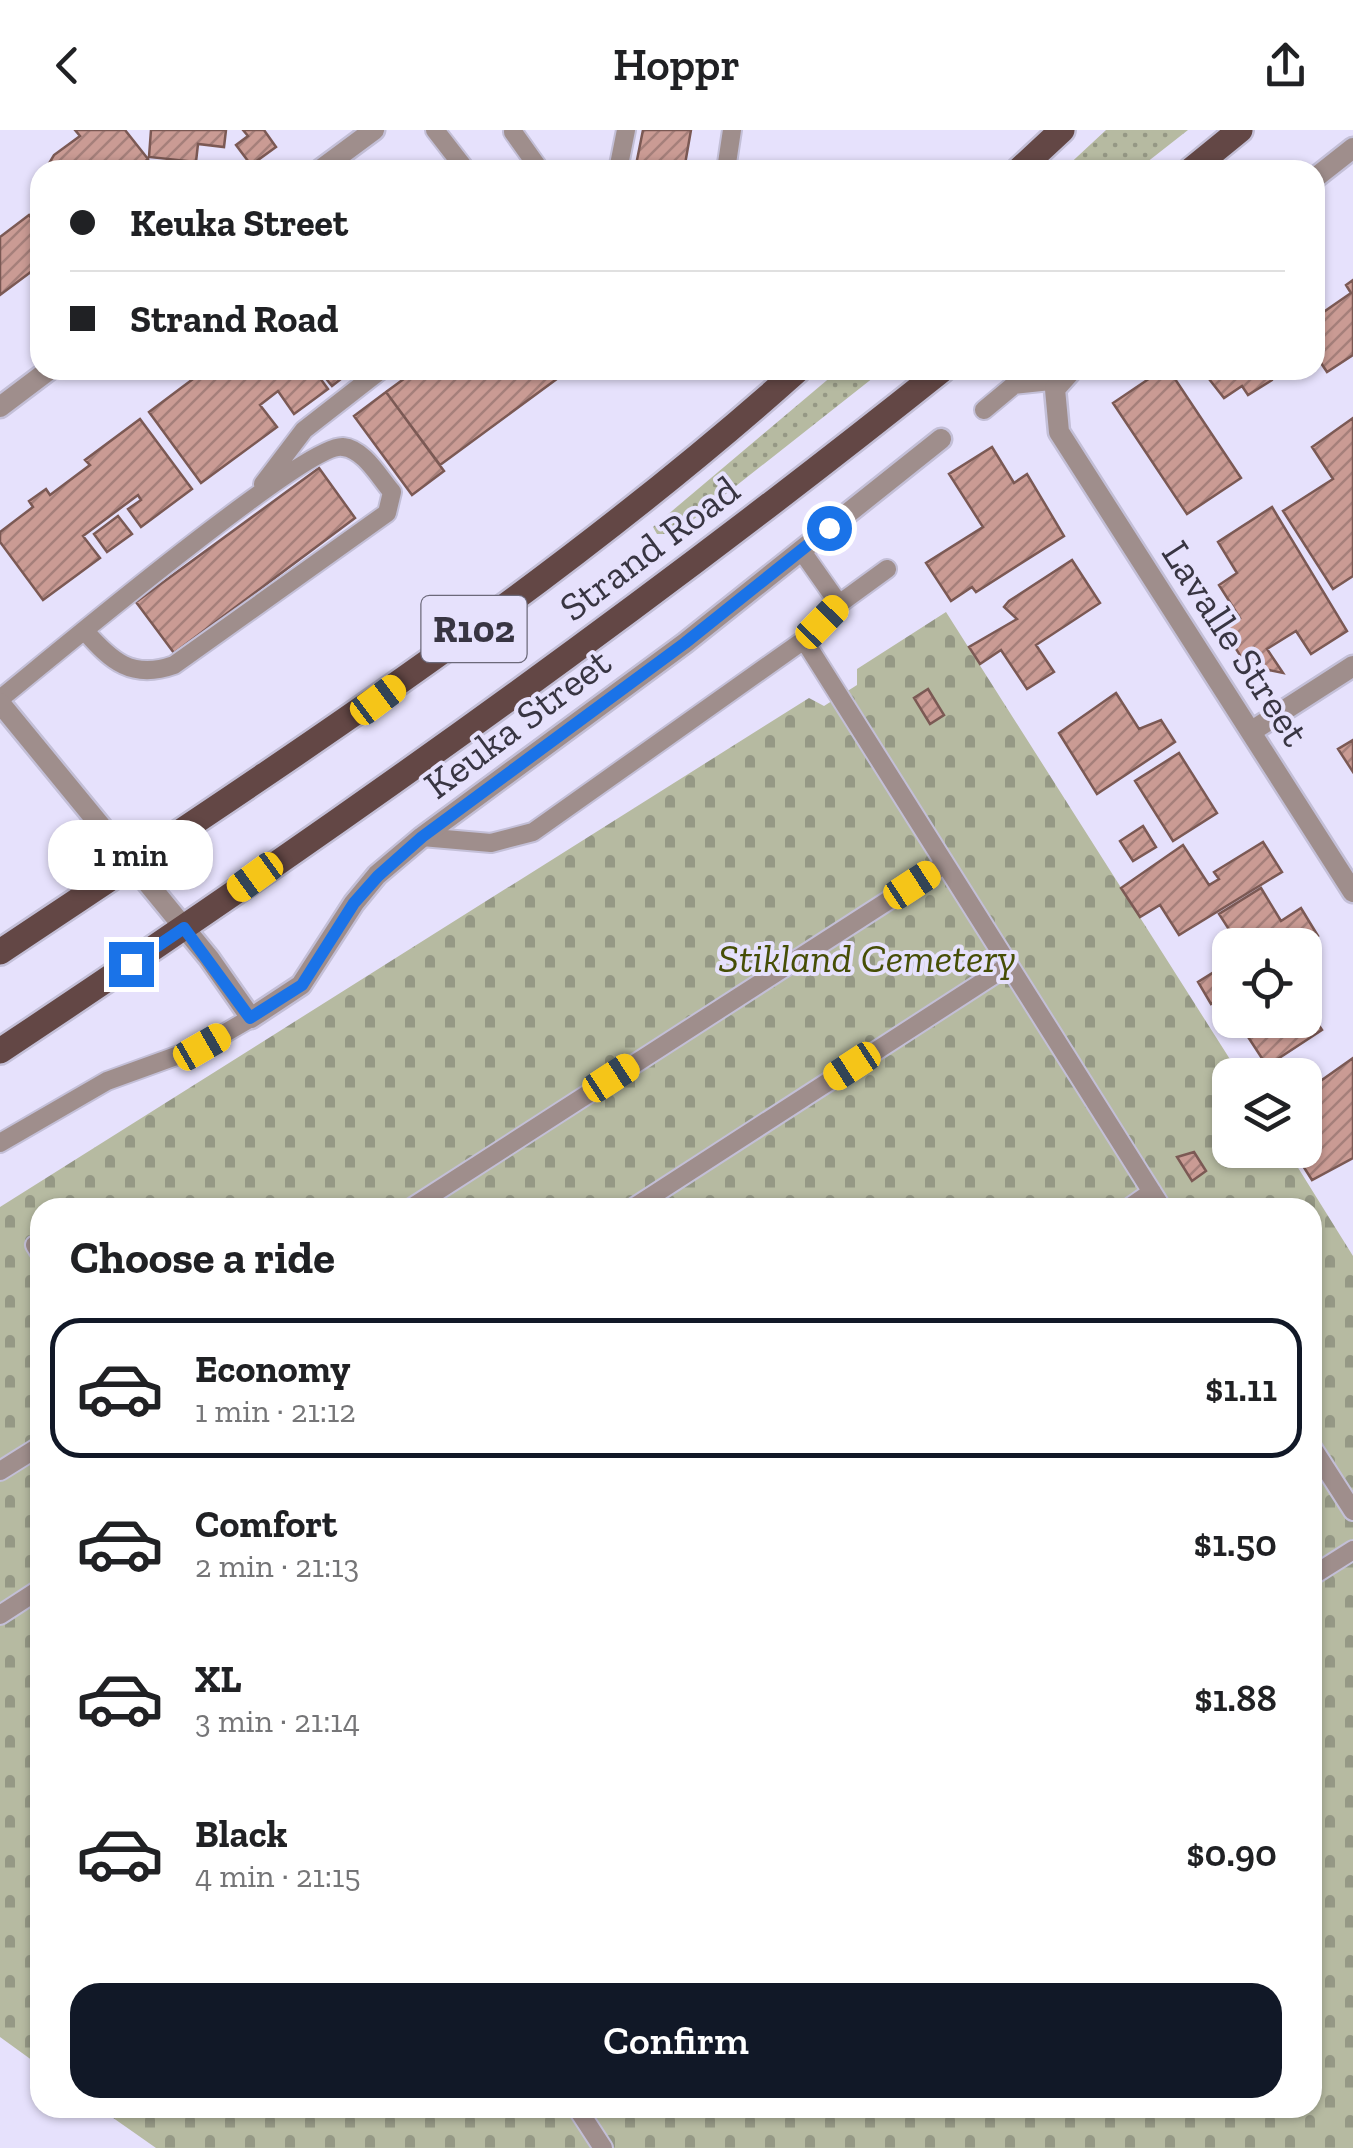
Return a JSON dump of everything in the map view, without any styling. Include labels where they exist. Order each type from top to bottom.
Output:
[{"type":"main road","points":[[1030,160],[1062,130]]},
{"type":"main road","points":[[1202,160],[1240,130]]},
{"type":"main road","name":"Strand Road","points":[[0,952],[378,700],[583,548],[786,380]]},
{"type":"main road","name":"Strand Road","points":[[0,1051],[184,928],[643,602],[929,380]]},
{"type":"street","points":[[334,160],[374,130]]},
{"type":"street","points":[[1325,170],[1353,148]]},
{"type":"street","points":[[0,406],[36,380]]},
{"type":"street","name":"Lavalle Street","points":[[1064,380],[1053,402],[1059,432],[1353,892]]},
{"type":"street","name":"Keuka Street","points":[[250,1018],[302,985],[354,903],[422,837],[941,439]]},
{"type":"street","points":[[1252,731],[1353,666]]},
{"type":"street","points":[[0,701],[184,928],[250,1018]]},
{"type":"lane","points":[[435,130],[458,160]]},
{"type":"lane","points":[[620,160],[626,130]]},
{"type":"lane","points":[[728,160],[732,130]]},
{"type":"lane","points":[[512,132],[533,160]]},
{"type":"lane","points":[[261,489],[284,450],[368,380]]},
{"type":"lane","points":[[984,410],[1014,385],[1040,380]]},
{"type":"lane","points":[[0,701],[84,631],[261,489],[339,446],[364,458],[393,497],[386,513],[174,665],[157,671],[124,668],[110,660],[84,631]]},
{"type":"lane","points":[[801,550],[839,604]]},
{"type":"lane","points":[[422,837],[491,843],[533,832],[804,640],[839,604],[888,569]]},
{"type":"lane","points":[[804,640],[1156,1198]]},
{"type":"lane","points":[[426,1198],[945,864]]},
{"type":"lane","points":[[648,1198],[1009,965]]},
{"type":"lane","points":[[0,1143],[107,1082],[202,1047],[250,1018]]},
{"type":"lane","points":[[0,1471],[30,1452]]},
{"type":"lane","points":[[1322,1463],[1353,1511]]},
{"type":"lane","points":[[1322,1570],[1353,1550]]},
{"type":"lane","points":[[0,1615],[30,1596]]},
{"type":"lane","points":[[584,2118],[603,2148]]},
{"type":"green space","points":[[1106,130],[1188,130],[1150,160],[1074,160]]},
{"type":"green space","points":[[827,380],[870,380],[675,534],[657,534],[653,527]]},
{"type":"green space","name":"Stikland Cemetery","points":[[946,612],[1212,1031],[1212,1038],[1217,1038],[1229,1058],[1212,1058],[1212,1168],[1298,1168],[1317,1198],[30,1198],[30,2059],[0,2037],[0,1207],[809,698],[824,706],[857,685],[857,669]]},
{"type":"green space","name":"Stikland Cemetery","points":[[1322,1206],[1353,1256],[1353,2148],[156,2148],[113,2118],[1322,2118]]},
{"type":"building","points":[[75,130],[125,130],[148,159],[51,160],[80,136]]},
{"type":"building","points":[[151,130],[226,130],[224,147],[198,144],[196,160],[149,157]]},
{"type":"building","points":[[243,130],[264,130],[276,147],[258,160],[247,160],[236,145],[248,136]]},
{"type":"building","points":[[643,130],[691,130],[686,160],[637,160]]},
{"type":"building","points":[[30,216],[30,272],[0,295],[0,237]]},
{"type":"building","points":[[1353,280],[1353,355],[1327,372],[1325,311],[1351,293],[1346,285]]},
{"type":"building","points":[[192,380],[321,380],[328,389],[294,414],[278,391],[260,405],[277,427],[201,483],[149,412]]},
{"type":"building","points":[[402,380],[555,380],[440,465],[386,392]]},
{"type":"building","points":[[1147,380],[1176,380],[1241,478],[1187,514],[1113,403]]},
{"type":"building","points":[[1210,380],[1272,380],[1248,395],[1242,386],[1224,398]]},
{"type":"building","points":[[386,392],[444,471],[412,495],[354,416]]},
{"type":"building","points":[[1353,418],[1353,576],[1333,589],[1283,511],[1333,479],[1312,447]]},
{"type":"building","points":[[140,419],[192,489],[141,527],[128,509],[141,500],[138,495],[83,536],[100,558],[43,600],[0,542],[0,532],[33,507],[29,501],[46,489],[50,495],[90,465],[85,460]]},
{"type":"building","points":[[992,447],[1014,483],[1027,474],[1064,536],[976,592],[972,587],[951,601],[926,563],[983,527],[949,474]]},
{"type":"building","points":[[319,468],[355,518],[174,653],[136,602]]},
{"type":"building","points":[[1272,507],[1347,631],[1311,654],[1296,631],[1267,649],[1283,673],[1246,665],[1223,628],[1240,618],[1219,585],[1237,573],[1218,542]]},
{"type":"building","points":[[118,516],[132,534],[107,552],[94,534]]},
{"type":"building","points":[[1072,560],[1100,603],[1036,645],[1054,672],[1027,689],[1001,650],[980,664],[969,647],[1017,619],[1004,607],[1009,601]]},
{"type":"building","points":[[928,689],[944,715],[930,724],[914,698]]},
{"type":"building","points":[[1116,693],[1139,729],[1161,720],[1175,742],[1097,794],[1059,733]]},
{"type":"building","points":[[1353,740],[1353,772],[1338,749]]},
{"type":"building","points":[[1179,753],[1217,813],[1173,841],[1135,781]]},
{"type":"building","points":[[1143,826],[1156,847],[1133,861],[1120,841]]},
{"type":"building","points":[[1263,842],[1282,872],[1179,935],[1160,905],[1140,917],[1121,888],[1183,845],[1209,885],[1219,879],[1214,872]]},
{"type":"building","points":[[1261,888],[1281,921],[1301,908],[1313,928],[1228,928],[1219,914]]},
{"type":"building","points":[[1212,973],[1211,1004],[1198,982]]},
{"type":"building","points":[[1249,1038],[1310,1038],[1279,1058],[1262,1058]]},
{"type":"building","points":[[1353,1058],[1353,1158],[1312,1180],[1304,1168],[1322,1168],[1322,1080]]},
{"type":"building","points":[[1194,1152],[1206,1171],[1192,1181],[1177,1157]]},
{"type":"route","points":[[131,964],[184,928],[250,1018],[278,1001],[302,985],[313,971],[354,903],[422,837],[685,643],[829,528]]}]
